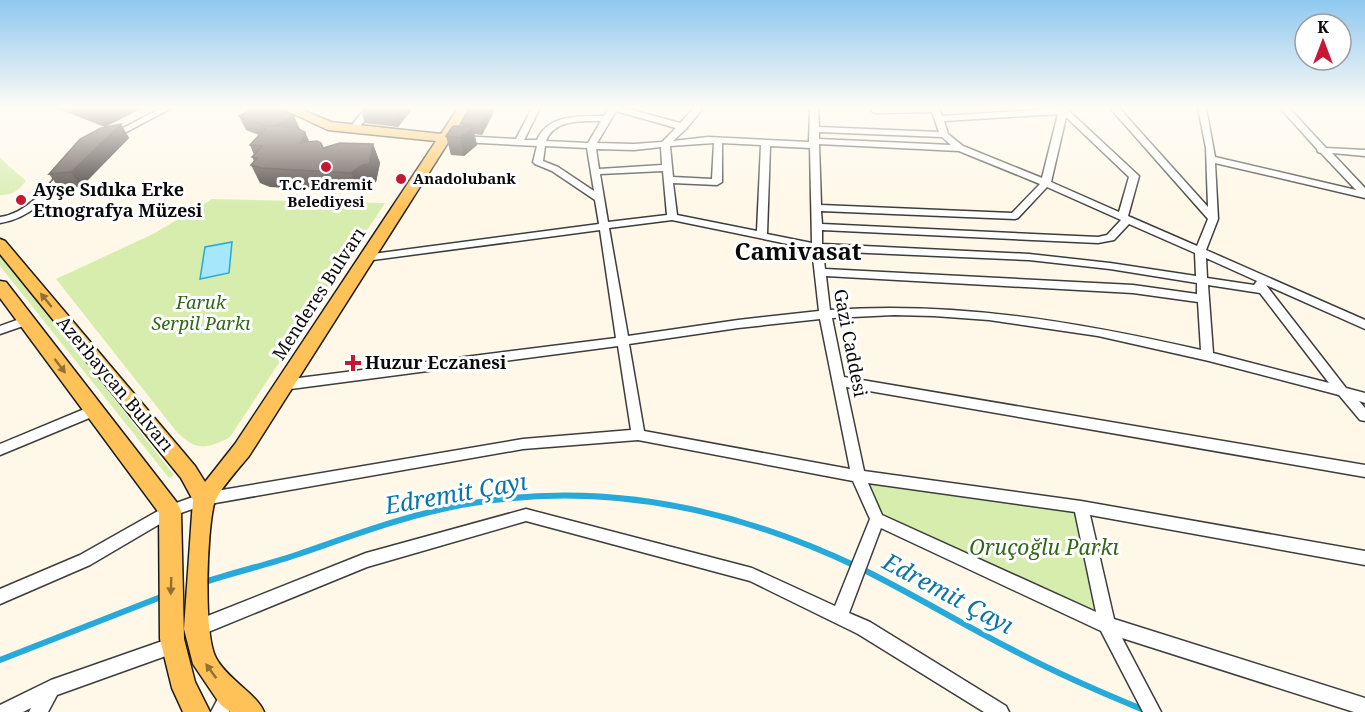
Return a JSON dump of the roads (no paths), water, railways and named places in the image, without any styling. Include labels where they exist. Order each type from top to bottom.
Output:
[{"type":"main road","name":"Menderes Bulvarı","points":[[204,500],[242,450],[440,141]]},
{"type":"main road","name":"Azerbaycan Bulvarı","points":[[0,244],[188,472],[204,500]]},
{"type":"main road","name":"Azerbaycan Bulvarı","points":[[0,286],[170,511]]},
{"type":"main road","points":[[204,500],[196,622],[205,664],[224,703],[251,712]]},
{"type":"main road","points":[[170,511],[171,637],[176,671],[197,712]]},
{"type":"street","points":[[504,141],[591,146],[714,141]]},
{"type":"street","points":[[594,141],[591,146],[598,198],[605,226],[621,341],[638,435]]},
{"type":"street","points":[[665,144],[668,141]]},
{"type":"street","points":[[669,180],[717,182],[718,141]]},
{"type":"street","points":[[729,141],[778,141]]},
{"type":"street","name":"Gazi Caddesi","points":[[813,141],[817,247],[825,313],[858,476],[878,519]]},
{"type":"street","points":[[849,141],[960,148]]},
{"type":"street","points":[[952,141],[960,148],[1046,183],[1365,325]]},
{"type":"street","points":[[817,208],[1015,216],[1046,183],[1056,141]]},
{"type":"street","points":[[817,227],[1098,240],[1110,238],[1125,218],[1134,176],[1097,141]]},
{"type":"street","points":[[1144,141],[1213,219]]},
{"type":"street","points":[[1207,141],[1213,219],[1200,251],[1207,357]]},
{"type":"street","points":[[1313,141],[1365,195]]},
{"type":"street","points":[[762,235],[766,142]]},
{"type":"street","points":[[543,144],[538,162],[555,169],[598,198]]},
{"type":"street","points":[[665,144],[672,217]]},
{"type":"street","points":[[1321,150],[1365,153]]},
{"type":"street","points":[[1210,159],[1365,195]]},
{"type":"street","points":[[0,220],[6,220],[28,209],[53,187],[74,160]]},
{"type":"street","points":[[595,172],[668,168]]},
{"type":"street","points":[[365,258],[672,217],[817,247],[1029,257],[1202,279],[1264,290]]},
{"type":"street","points":[[820,272],[1133,289],[1203,299]]},
{"type":"street","points":[[1251,274],[1342,391],[1365,416]]},
{"type":"street","points":[[283,385],[621,341],[746,321],[825,313],[934,312],[1067,327],[1207,357],[1365,398]]},
{"type":"street","points":[[0,330],[26,321]]},
{"type":"street","points":[[840,381],[1365,471]]},
{"type":"street","points":[[0,450],[94,410]]},
{"type":"street","points":[[0,597],[85,560],[170,511],[204,500],[523,444],[638,435],[858,476],[1081,507],[1365,558]]},
{"type":"street","points":[[1081,507],[1107,626],[1152,712]]},
{"type":"street","points":[[196,622],[366,560],[526,515],[752,575],[864,628],[1000,712]]},
{"type":"street","points":[[839,617],[878,519],[1107,626],[1365,707]]},
{"type":"street","points":[[4,712],[171,637]]},
{"type":"street","points":[[38,712],[51,689]]},
{"type":"water","points":[[232,242],[229,273],[200,279],[205,247]]},
{"type":"waterway","name":"Edremit Çayı","points":[[202,583],[428,512],[473,503],[523,497],[573,496],[671,505],[767,530],[814,548],[860,568],[1045,666],[1149,712]]},
{"type":"waterway","name":"Edremit Çayı","points":[[0,660],[166,595]]},
{"type":"place","name":"T.C. Edremit Belediyesi","points":[[326,167]]},
{"type":"place","name":"Anadolubank","points":[[401,179]]},
{"type":"place","name":"Ayşe Sıdıka Erke Etnografya Müzesi","points":[[21,200]]},
{"type":"place","name":"Huzur Eczanesi","points":[[353,363]]},
{"type":"district","name":"Camivasat","points":[[798,252]]},
{"type":"park label","name":"Faruk Serpil Parkı","points":[[201,313]]},
{"type":"park label","name":"Oruçoğlu Parkı","points":[[1044,548]]}]
